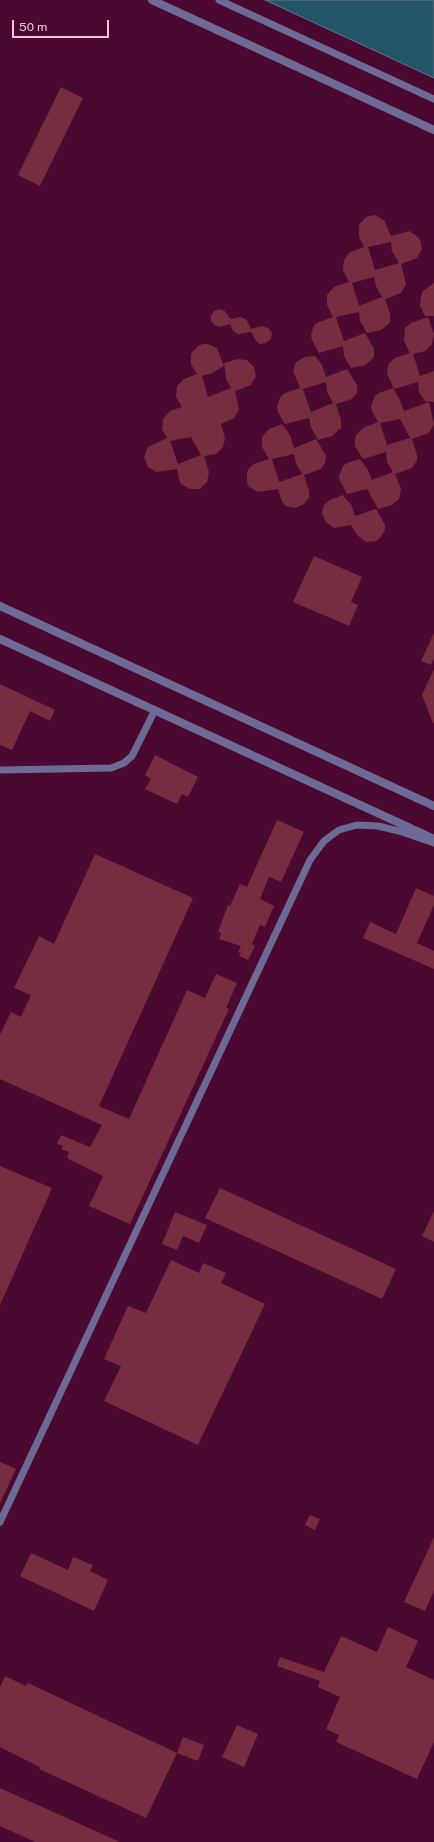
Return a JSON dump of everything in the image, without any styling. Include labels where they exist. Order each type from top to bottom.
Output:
[{"type":"street","points":[[152,0],[434,130]]},
{"type":"street","points":[[0,606],[434,806]]},
{"type":"street","points":[[0,639],[434,839]]},
{"type":"lane","points":[[219,0],[434,99]]},
{"type":"lane","points":[[0,770],[111,768],[124,763],[132,756],[155,710]]},
{"type":"lane","points":[[0,1522],[310,860],[324,841],[339,830],[357,825],[378,826],[399,830],[434,843]]},
{"type":"water","points":[[265,0],[434,0],[434,78]]},
{"type":"building","points":[[61,87],[83,98],[40,186],[18,175]]},
{"type":"building","points":[[375,215],[384,220],[391,236],[409,231],[420,240],[422,249],[417,258],[401,264],[406,284],[401,293],[385,299],[390,314],[390,322],[385,327],[381,330],[367,333],[360,321],[359,312],[336,317],[344,341],[365,333],[374,349],[374,357],[369,362],[365,365],[351,368],[344,356],[343,346],[319,353],[311,335],[314,325],[333,317],[327,305],[327,295],[334,287],[349,282],[343,270],[344,260],[350,252],[364,247],[359,236],[359,225],[366,217]],"holes":[[[391,242],[392,251],[399,263],[375,270],[368,247]],[[374,277],[376,286],[382,297],[359,306],[352,283]]]},
{"type":"building","points":[[434,283],[434,316],[425,316],[420,306],[421,296],[423,291]]},
{"type":"building","points":[[219,309],[225,311],[230,319],[240,317],[246,319],[251,329],[262,326],[268,328],[272,333],[271,339],[266,343],[260,344],[256,341],[251,332],[238,334],[233,331],[230,324],[220,327],[215,325],[211,321],[211,316],[214,311]]},
{"type":"building","points":[[428,317],[434,334],[432,344],[425,351],[413,354],[420,376],[434,371],[434,402],[425,401],[419,392],[418,382],[394,389],[387,371],[389,363],[395,358],[410,353],[404,341],[405,328],[411,323]]},
{"type":"building","points":[[208,344],[217,348],[224,366],[212,373],[202,376],[208,397],[231,388],[226,379],[224,363],[238,359],[247,360],[254,367],[256,376],[251,385],[235,391],[239,410],[234,418],[221,424],[225,437],[223,447],[216,454],[204,456],[209,472],[207,482],[200,489],[190,489],[181,484],[177,469],[156,472],[148,467],[144,457],[148,447],[167,438],[162,429],[163,419],[170,411],[182,407],[176,397],[177,386],[184,379],[197,374],[191,364],[191,354],[198,346]],"holes":[[[191,437],[201,455],[178,464],[170,441]]]},
{"type":"building","points":[[315,356],[322,365],[326,377],[347,369],[357,385],[357,393],[352,399],[336,404],[341,420],[341,428],[332,436],[318,440],[311,427],[309,418],[285,424],[278,412],[277,406],[281,396],[285,393],[300,388],[293,371],[296,362],[305,357]],"holes":[[[326,382],[327,392],[333,403],[311,412],[303,389]]]},
{"type":"building","points":[[393,388],[404,411],[429,402],[434,424],[429,433],[412,439],[417,460],[412,468],[395,474],[401,489],[399,499],[392,505],[378,509],[367,489],[347,494],[339,476],[343,466],[347,463],[360,459],[368,470],[372,480],[393,472],[387,462],[386,452],[363,459],[355,446],[356,435],[363,428],[378,422],[371,406],[375,396]],"holes":[[[400,419],[410,438],[387,445],[380,423]]]},
{"type":"building","points":[[282,424],[290,435],[294,448],[316,439],[326,456],[325,463],[321,469],[304,475],[309,491],[309,498],[304,504],[295,508],[286,506],[282,502],[278,489],[258,492],[249,487],[247,482],[247,472],[250,467],[254,464],[269,459],[262,447],[262,437],[269,429]],"holes":[[[294,454],[296,463],[302,474],[279,482],[272,459]]]},
{"type":"building","points":[[343,495],[352,506],[355,516],[376,509],[385,525],[385,530],[380,538],[376,541],[366,542],[358,536],[351,525],[334,528],[326,522],[322,513],[324,505],[330,500]]},
{"type":"building","points":[[314,556],[362,577],[351,602],[358,605],[349,626],[293,602]]},
{"type":"building","points":[[434,633],[434,658],[431,665],[421,661]]},
{"type":"building","points":[[434,669],[434,723],[433,723],[422,695]]},
{"type":"building","points":[[0,684],[55,710],[50,721],[30,711],[12,750],[0,745]]},
{"type":"building","points":[[155,755],[198,777],[188,797],[182,794],[177,804],[145,789],[151,779],[145,775]]},
{"type":"building","points":[[277,820],[304,832],[281,882],[269,877],[260,899],[274,906],[265,927],[260,925],[252,944],[255,946],[248,960],[239,956],[241,953],[238,952],[241,946],[219,939],[221,933],[218,932],[228,905],[230,906],[240,884],[247,887]]},
{"type":"building","points":[[95,854],[193,898],[99,1106],[129,1119],[187,990],[205,998],[216,974],[237,983],[226,1008],[229,1009],[130,1224],[89,1206],[103,1176],[67,1158],[69,1152],[61,1149],[63,1146],[57,1144],[61,1135],[90,1147],[102,1125],[0,1079],[0,1035],[11,1012],[21,1017],[31,995],[14,988],[39,936],[54,944]]},
{"type":"building","points":[[416,888],[434,896],[434,905],[417,943],[434,951],[434,969],[363,938],[370,922],[396,934]]},
{"type":"building","points":[[0,1166],[52,1188],[0,1305]]},
{"type":"building","points":[[220,1188],[396,1269],[382,1299],[205,1218]]},
{"type":"building","points":[[434,1211],[434,1242],[422,1236]]},
{"type":"building","points":[[175,1212],[207,1225],[199,1243],[183,1236],[177,1250],[162,1244]]},
{"type":"building","points":[[171,1260],[199,1273],[203,1263],[226,1273],[221,1283],[265,1304],[198,1445],[104,1401],[121,1366],[104,1359],[128,1306],[146,1313]]},
{"type":"building","points":[[0,1462],[16,1469],[0,1503]]},
{"type":"building","points":[[310,1515],[320,1519],[315,1530],[305,1525]]},
{"type":"building","points":[[434,1537],[434,1591],[425,1611],[404,1602]]},
{"type":"building","points":[[31,1553],[68,1570],[73,1557],[93,1565],[90,1571],[108,1580],[94,1611],[20,1576]]},
{"type":"building","points":[[388,1627],[418,1641],[406,1667],[434,1680],[434,1742],[417,1779],[336,1742],[339,1735],[326,1729],[340,1697],[318,1687],[320,1681],[277,1666],[280,1657],[324,1672],[341,1636],[377,1652]]},
{"type":"building","points":[[5,1676],[26,1686],[28,1683],[177,1753],[146,1818],[39,1769],[40,1767],[0,1747],[0,1687]]},
{"type":"building","points":[[237,1725],[258,1734],[244,1767],[222,1757]]},
{"type":"building","points":[[183,1737],[204,1745],[198,1761],[177,1753]]},
{"type":"building","points":[[0,1788],[120,1842],[35,1842],[0,1826]]}]
